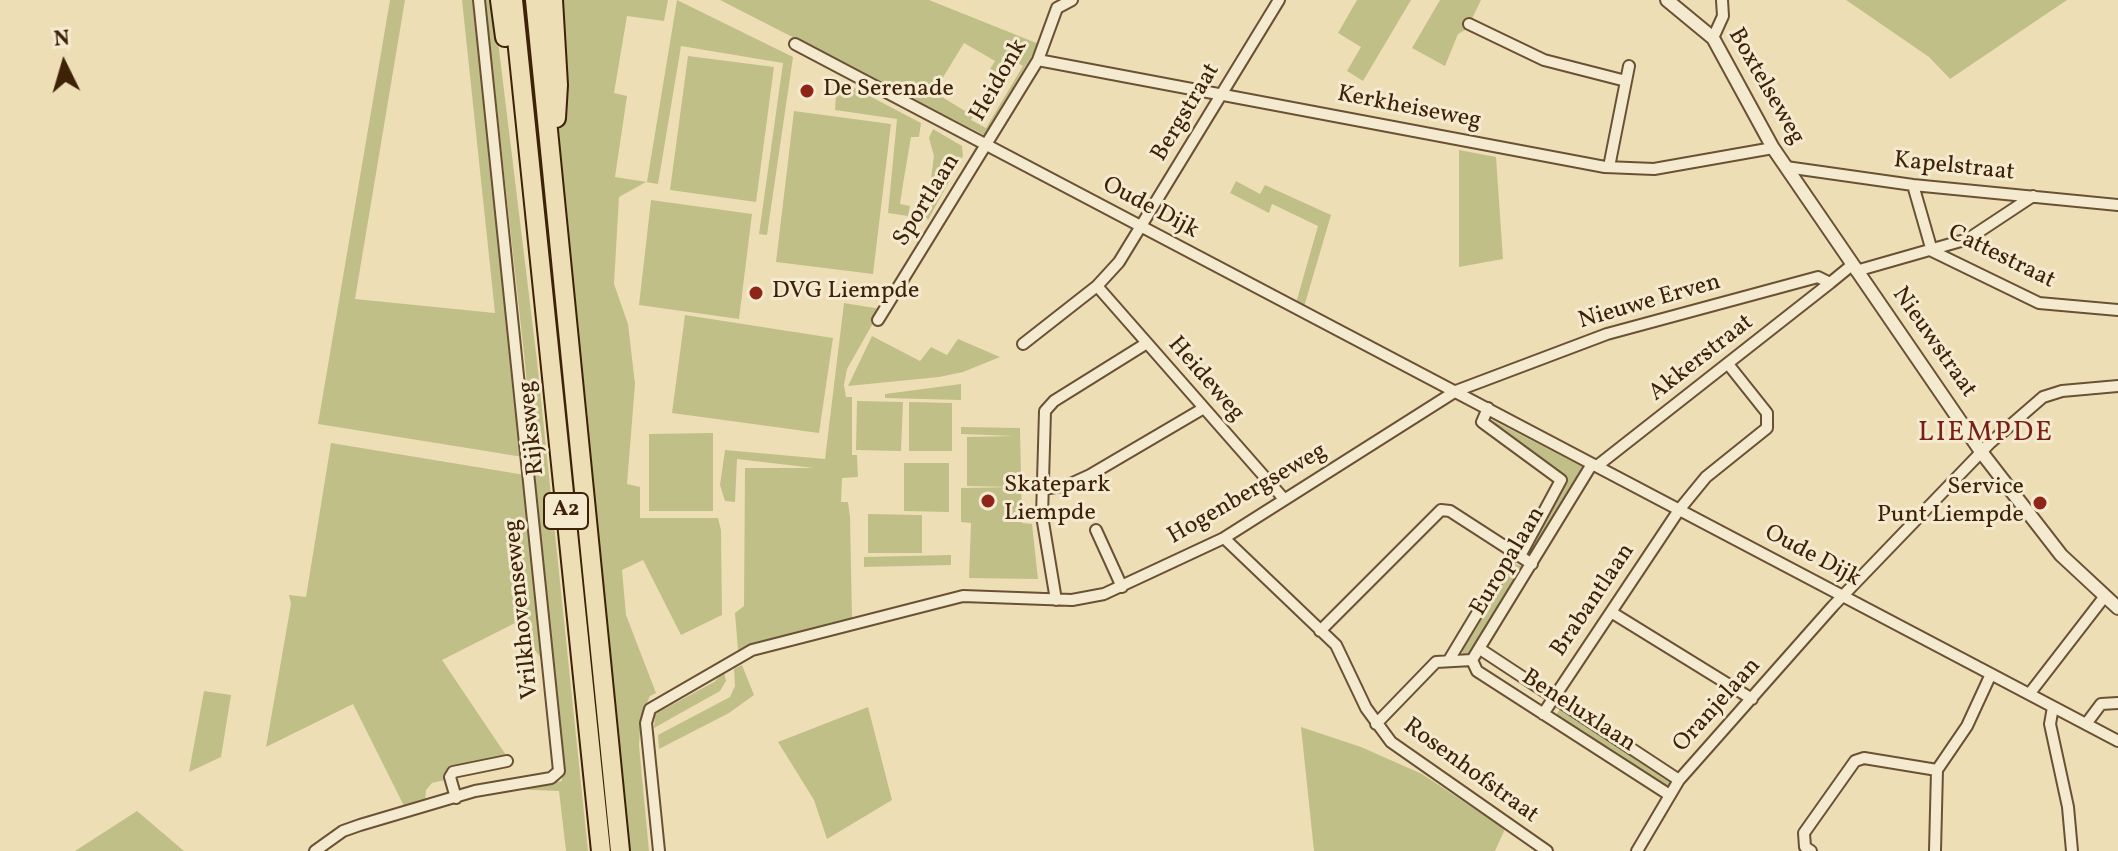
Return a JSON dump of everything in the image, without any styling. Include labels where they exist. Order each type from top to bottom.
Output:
[{"type":"highway","name":"A2","points":[[500,0],[512,90],[531,172]]},
{"type":"highway","name":"Rijksweg","points":[[513,0],[601,851]]},
{"type":"highway","name":"Rijksweg","points":[[535,0],[620,851]]},
{"type":"highway","name":"A2","points":[[552,169],[558,85],[553,0]]},
{"type":"street","name":"Vrilkhovenseweg","points":[[315,851],[343,831],[456,798],[551,778],[559,769],[479,0]]},
{"type":"street","name":"Heidonk","points":[[987,145],[1038,60],[1056,4],[1072,0]]},
{"type":"street","name":"Bergstraat","points":[[1023,344],[1097,286],[1119,262],[1279,0]]},
{"type":"street","name":"Boxtelseweg","points":[[1667,0],[1713,38],[1786,167]]},
{"type":"street","points":[[1713,38],[1723,16],[1722,0]]},
{"type":"street","points":[[1469,24],[1544,60],[1626,81]]},
{"type":"street","name":"Oude Dijk","points":[[795,44],[2118,741]]},
{"type":"street","name":"Kerkheiseweg","points":[[1038,60],[1609,167],[1654,169],[1773,148]]},
{"type":"street","points":[[1609,167],[1629,66]]},
{"type":"street","name":"Sportlaan","points":[[878,320],[987,145]]},
{"type":"street","name":"Kapelstraat","points":[[1786,167],[1913,185],[2118,205]]},
{"type":"street","name":"Nieuwstraat","points":[[1786,167],[1982,453],[2061,555],[2118,608]]},
{"type":"street","name":"Cattestraat","points":[[1913,185],[1932,251],[2039,303],[2118,310]]},
{"type":"street","points":[[1830,283],[1854,268],[1932,251],[1968,239],[2033,196]]},
{"type":"street","name":"Nieuwe Erven","points":[[1456,391],[1607,334],[1818,277],[1830,283]]},
{"type":"street","name":"Akkerstraat","points":[[1595,465],[1830,283]]},
{"type":"street","name":"Heideweg","points":[[1097,286],[1284,499]]},
{"type":"street","points":[[1056,600],[1044,542],[1045,411],[1054,401],[1147,343]]},
{"type":"street","name":"Brabantlaan","points":[[1543,714],[1679,510],[1706,477],[1767,428],[1767,413],[1728,364]]},
{"type":"street","name":"Oranjelaan","points":[[1637,851],[1679,780],[1843,597],[1982,453],[2043,397],[2062,391],[2118,386]]},
{"type":"street","name":"Hogenbergseweg","points":[[659,851],[647,716],[656,703],[779,640],[963,596],[1056,600],[1087,598],[1122,587],[1224,538],[1456,391]]},
{"type":"street","points":[[1043,489],[1068,485],[1090,475],[1204,408]]},
{"type":"street","name":"Europalaan","points":[[1376,724],[1436,662],[1449,660],[1561,480],[1482,422],[1488,408]]},
{"type":"street","name":"Europalaan","points":[[1472,660],[1595,465]]},
{"type":"street","points":[[1320,631],[1441,510],[1450,511],[1532,564]]},
{"type":"street","points":[[1096,530],[1122,587]]},
{"type":"street","name":"Rosenhofstraat","points":[[1224,538],[1344,657],[1376,724],[1391,742],[1547,851]]},
{"type":"street","points":[[2030,693],[2105,596]]},
{"type":"street","points":[[1611,612],[1752,699]]},
{"type":"street","name":"Beneluxlaan","points":[[1480,649],[1679,780]]},
{"type":"street","points":[[1449,660],[1472,660]]},
{"type":"street","name":"Beneluxlaan","points":[[1472,660],[1477,671],[1668,794]]},
{"type":"street","points":[[1935,851],[1937,770],[1967,726],[1991,674]]},
{"type":"street","points":[[2086,724],[2101,704],[2118,703]]},
{"type":"street","points":[[2053,707],[2050,724],[2068,807],[2072,851]]},
{"type":"street","points":[[1811,851],[1805,847],[1804,833],[1855,761],[1864,758],[1937,770]]},
{"type":"street","points":[[456,798],[450,777],[453,772],[507,761]]},
{"type":"shaded area","points":[[390,0],[405,0],[355,299],[495,313],[462,0],[475,0],[523,457],[318,424]]},
{"type":"shaded area","points":[[485,0],[493,0],[537,361],[588,851],[566,851],[559,791],[508,789],[562,781],[525,363]]},
{"type":"shaded area","points":[[552,0],[668,0],[664,21],[627,16],[614,93],[627,96],[615,177],[647,182],[677,0],[793,57],[767,235],[759,234],[783,63],[681,46],[658,184],[646,182],[619,197],[614,284],[628,324],[635,384],[627,484],[640,487],[640,518],[718,518],[721,530],[722,615],[681,635],[643,560],[622,570],[626,615],[656,693],[650,696],[641,716],[639,745],[649,851],[630,851],[557,135]]},
{"type":"shaded area","points":[[720,0],[929,0],[1039,44],[984,135]],"holes":[[[964,43],[995,61],[990,69],[996,72],[1006,56],[1023,66],[986,128],[971,120],[975,113],[980,116],[983,112],[970,104],[965,111],[934,92]]]},
{"type":"shaded area","points":[[1357,0],[1411,0],[1363,81],[1347,71],[1361,47],[1338,33]]},
{"type":"shaded area","points":[[1440,0],[1481,0],[1467,29],[1458,34],[1445,66],[1412,48]]},
{"type":"shaded area","points":[[1846,0],[2067,0],[1950,79],[1929,57]]},
{"type":"shaded area","points":[[688,56],[774,67],[756,202],[670,190]]},
{"type":"shaded area","points":[[837,79],[921,123],[919,137],[911,137],[900,204],[910,206],[908,216],[888,213],[897,119],[835,110]]},
{"type":"shaded area","points":[[794,111],[891,124],[873,274],[776,262]]},
{"type":"shaded area","points":[[933,129],[962,146],[963,156],[928,220],[921,209],[928,201],[934,156],[929,138]]},
{"type":"shaded area","points":[[1459,150],[1496,157],[1503,259],[1459,267]]},
{"type":"shaded area","points":[[1236,181],[1260,194],[1265,185],[1331,215],[1304,307],[1296,303],[1318,226],[1272,204],[1269,213],[1230,193]]},
{"type":"shaded area","points":[[651,200],[752,214],[739,319],[639,305]]},
{"type":"shaded area","points":[[844,303],[881,309],[847,369],[844,385],[846,397],[852,397],[852,455],[857,455],[858,477],[842,478],[841,502],[848,502],[850,517],[852,618],[738,650],[735,613],[744,606],[745,468],[814,468],[737,459],[735,502],[725,501],[720,485],[725,450],[825,459]]},
{"type":"shaded area","points":[[685,315],[833,338],[819,433],[672,413]]},
{"type":"shaded area","points":[[872,336],[920,361],[931,347],[947,355],[958,339],[1000,357],[963,372],[939,377],[848,386]]},
{"type":"shaded area","points":[[961,384],[961,400],[885,398],[885,394]]},
{"type":"shaded area","points":[[857,401],[903,402],[901,451],[856,450]]},
{"type":"shaded area","points":[[909,402],[952,403],[952,451],[909,451]]},
{"type":"shaded area","points":[[1490,419],[1585,468],[1530,556],[1526,552],[1564,480]]},
{"type":"shaded area","points":[[961,427],[1020,428],[1022,523],[1032,524],[1038,579],[969,578],[971,523],[961,522],[961,488],[1015,487],[967,486],[967,437],[1015,436],[961,434]]},
{"type":"shaded area","points":[[713,433],[713,511],[649,511],[649,434]]},
{"type":"shaded area","points":[[331,443],[525,475],[543,661],[515,623],[442,660],[512,764],[432,783],[426,790],[425,803],[405,808],[353,704],[266,747],[291,604],[289,595],[306,597]]},
{"type":"shaded area","points":[[904,463],[949,463],[949,512],[904,511]]},
{"type":"shaded area","points":[[868,514],[922,515],[922,553],[868,553]]},
{"type":"shaded area","points":[[951,555],[951,565],[864,567],[864,557]]},
{"type":"shaded area","points":[[1516,564],[1525,568],[1471,655],[1463,655],[1462,650]]},
{"type":"shaded area","points":[[742,665],[754,695],[729,713],[659,749],[658,735],[730,697],[735,686],[734,669]]},
{"type":"shaded area","points":[[724,672],[726,681],[720,691],[654,728],[655,714],[714,682]]},
{"type":"shaded area","points":[[204,691],[231,695],[221,757],[189,772]]},
{"type":"shaded area","points":[[868,707],[892,800],[827,839],[814,800],[778,742]]},
{"type":"shaded area","points":[[1561,707],[1674,780],[1666,787],[1555,717]]},
{"type":"shaded area","points":[[1301,727],[1361,747],[1422,774],[1505,829],[1495,851],[1314,851]]},
{"type":"shaded area","points":[[137,811],[184,851],[75,851]]},
{"type":"place","name":"De Serenade","points":[[807,91]]},
{"type":"place","name":"DVG Liempde","points":[[756,293]]},
{"type":"place","name":"Skatepark Liempde","points":[[988,501]]},
{"type":"place","name":"Service Punt Liempde","points":[[2040,503]]},
{"type":"district","name":"LIEMPDE","points":[[1986,435]]}]
